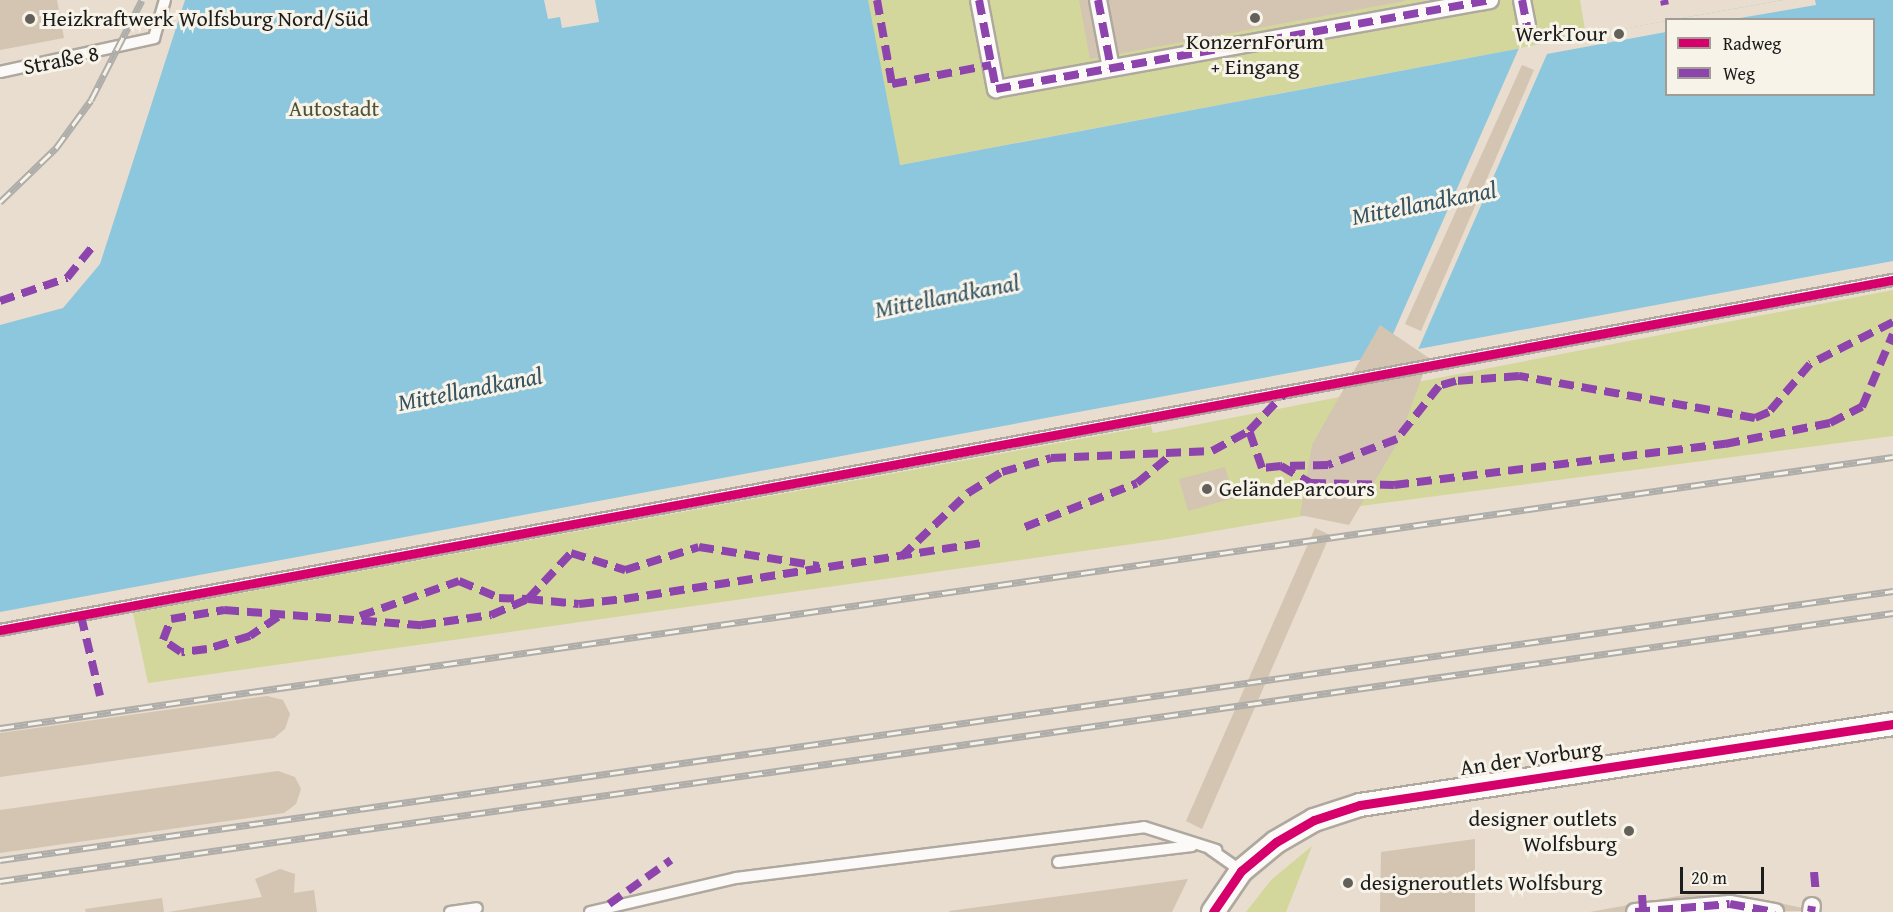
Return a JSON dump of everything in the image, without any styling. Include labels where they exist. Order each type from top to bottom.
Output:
[{"type":"street","points":[[979,0],[996,89],[1490,0]]},
{"type":"street","points":[[1098,0],[1111,68]]},
{"type":"street","points":[[1522,0],[1527,26]]},
{"type":"street","name":"An der Vorburg","points":[[1213,912],[1241,871],[1314,820],[1360,805],[1893,724]]},
{"type":"street","points":[[1640,906],[1730,904],[1775,912]]},
{"type":"lane","name":"Straße 8","points":[[0,72],[154,38],[165,0]]},
{"type":"lane","points":[[0,630],[1893,280]]},
{"type":"lane","points":[[590,912],[736,878],[1144,827],[1216,850],[1241,871]]},
{"type":"lane","points":[[1058,862],[1183,845],[1216,850]]},
{"type":"lane","points":[[450,912],[477,908]]},
{"type":"green space","name":"Autostadt","points":[[245,0],[1580,0],[1586,36],[899,165]]},
{"type":"green space","points":[[1893,290],[1893,436],[1368,505],[1168,539],[148,683],[133,613],[1151,426],[1153,433]]},
{"type":"green space","points":[[1312,846],[1286,912],[1246,912],[1271,880]]},
{"type":"water","name":"Mittellandkanal","points":[[185,0],[868,0],[900,165],[1665,21],[1665,96],[1875,96],[1875,18],[1683,18],[1783,0],[1893,0],[1893,261],[0,612],[0,325],[63,308],[100,264]]},
{"type":"pier","points":[[544,0],[595,0],[599,22],[562,28],[560,17],[548,19]]},
{"type":"pier","points":[[1783,0],[1815,0],[1816,5],[1740,18],[1683,18]]},
{"type":"pier","points":[[1665,21],[1665,32],[1547,54],[1417,352],[1382,359],[1519,48]]},
{"type":"building","name":"Heizkraftwerk Wolfsburg Nord/Süd","points":[[0,0],[57,0],[64,38],[0,50]]},
{"type":"building","points":[[1079,0],[1404,0],[1405,1],[1090,59]]},
{"type":"building","points":[[1522,65],[1534,70],[1421,331],[1405,324]]},
{"type":"building","points":[[1380,325],[1429,358],[1398,442],[1349,525],[1300,515],[1312,445]]},
{"type":"building","name":"GeländeParcours","points":[[1225,467],[1234,498],[1188,511],[1179,479]]},
{"type":"building","points":[[1315,528],[1330,535],[1202,829],[1186,821]]},
{"type":"building","points":[[267,696],[283,700],[290,714],[285,729],[274,738],[0,777],[0,733]]},
{"type":"building","points":[[278,771],[295,777],[301,789],[296,804],[284,813],[0,853],[0,810]]},
{"type":"building","points":[[1475,839],[1475,912],[1380,912],[1381,852]]},
{"type":"building","points":[[280,869],[295,874],[294,893],[314,890],[317,912],[168,912],[262,897],[255,879]]},
{"type":"building","name":"designeroutlets Wolfsburg","points":[[1344,876],[1356,880],[1352,891],[1340,887]]},
{"type":"building","points":[[1188,879],[1172,912],[949,911]]},
{"type":"building","points":[[1689,894],[1755,898],[1817,911],[1590,912]]},
{"type":"building","points":[[162,898],[164,912],[86,912],[85,909]]},
{"type":"railway","points":[[0,202],[56,148],[91,100],[142,0]]},
{"type":"railway","points":[[0,728],[1893,457]]},
{"type":"railway","points":[[0,860],[1893,591]]},
{"type":"railway","points":[[0,881],[1893,613]]},
{"type":"marked path","points":[[877,0],[892,84],[991,65]]},
{"type":"marked path","points":[[979,0],[996,89],[1490,0]]},
{"type":"marked path","points":[[1098,0],[1111,68]]},
{"type":"marked path","points":[[1522,0],[1527,26]]},
{"type":"marked path","points":[[1664,0],[1665,5]]},
{"type":"marked path","points":[[0,301],[67,278],[93,246]]},
{"type":"marked path","points":[[1893,322],[1810,364],[1769,412],[1755,418],[1519,376],[1456,381],[1439,386],[1397,439],[1328,465],[1281,466],[1311,483],[1394,485],[1725,444],[1830,423],[1862,407],[1893,334]]},
{"type":"marked path","points":[[1281,466],[1262,468],[1249,431],[1284,394]]},
{"type":"marked path","points":[[901,557],[968,493],[1002,472],[1051,458],[1212,451],[1249,431]]},
{"type":"marked path","points":[[1025,527],[1137,483],[1172,454]]},
{"type":"marked path","points":[[278,617],[250,636],[207,649],[181,652],[163,640],[171,619],[224,610],[421,625],[491,615],[528,599],[579,604],[624,599],[986,542]]},
{"type":"marked path","points":[[360,616],[459,581],[499,598],[528,599],[571,553],[625,570],[699,547],[819,566]]},
{"type":"marked path","points":[[81,616],[100,696]]},
{"type":"marked path","points":[[609,904],[671,860]]},
{"type":"marked path","points":[[1814,872],[1816,894]]},
{"type":"marked path","points":[[1642,895],[1643,910]]},
{"type":"marked path","points":[[1635,912],[1730,904],[1775,912]]},
{"type":"marked path","points":[[1811,912],[1812,906]]},
{"type":"cycle path","points":[[0,630],[1893,280]]},
{"type":"cycle path","points":[[1213,912],[1241,871],[1276,842],[1314,820],[1360,805],[1893,724]]},
{"type":"place","name":"KonzernForum + Eingang","points":[[1255,18]]},
{"type":"place","name":"Heizkraftwerk Wolfsburg Nord/Süd","points":[[30,19]]},
{"type":"place","name":"WerkTour","points":[[1619,34]]},
{"type":"place","name":"GeländeParcours","points":[[1207,489]]},
{"type":"place","name":"designer outlets Wolfsburg","points":[[1629,831]]},
{"type":"place","name":"designeroutlets Wolfsburg","points":[[1348,883]]}]
